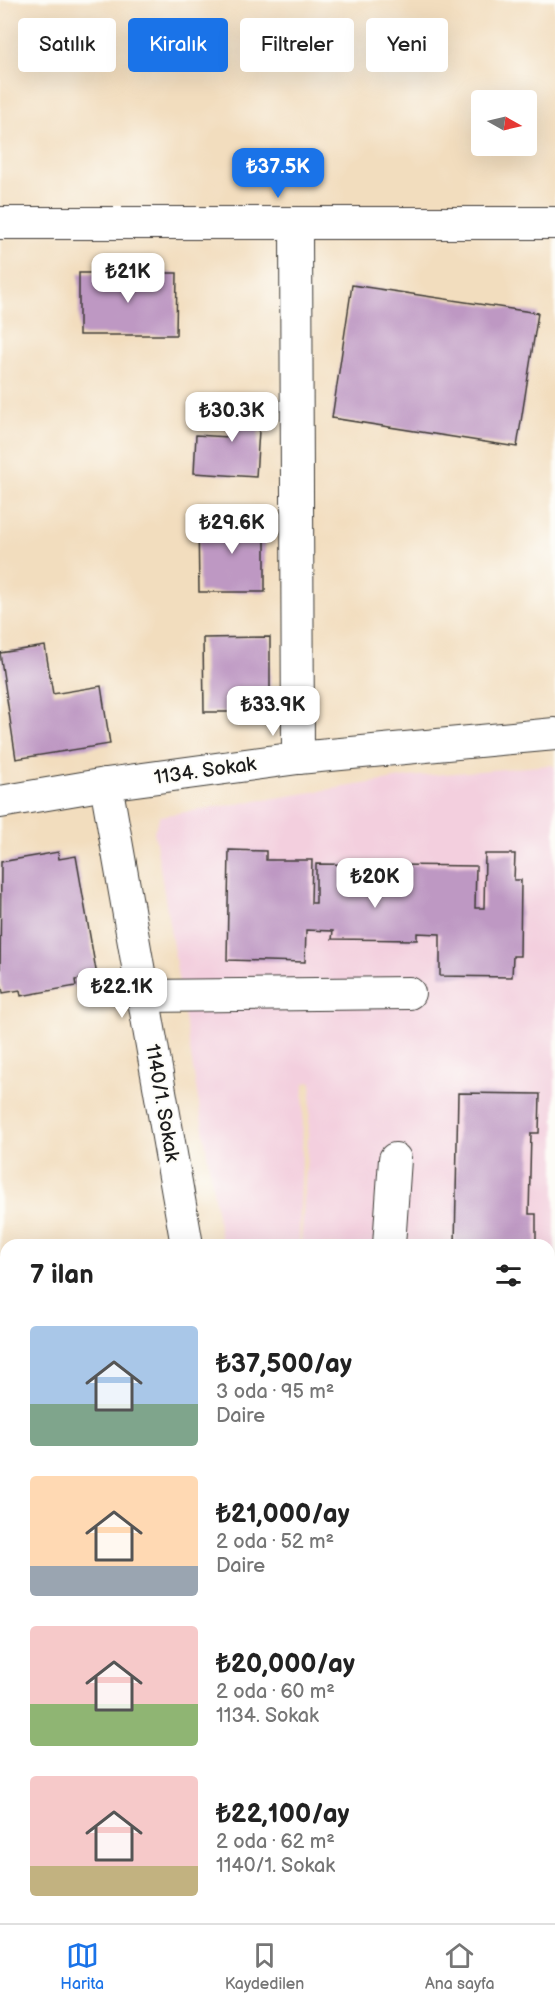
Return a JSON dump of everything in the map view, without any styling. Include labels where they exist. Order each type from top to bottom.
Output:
[{"type":"street","points":[[0,223],[555,223]]},
{"type":"street","points":[[296,224],[298,758]]},
{"type":"street","name":"1134. Sokak","points":[[0,802],[106,784],[298,758],[555,734]]},
{"type":"street","name":"1140/1. Sokak","points":[[106,784],[186,1239]]},
{"type":"street","points":[[144,996],[409,993]]},
{"type":"street","points":[[389,1239],[395,1159]]},
{"type":"shaded area","points":[[551,765],[555,767],[555,1239],[301,1239],[312,1082],[304,1083],[299,1239],[221,1239],[154,831],[160,816],[408,777]]},
{"type":"building","points":[[79,273],[177,273],[176,335],[79,335]]},
{"type":"building","points":[[352,285],[538,313],[517,447],[332,418]]},
{"type":"building","points":[[231,397],[261,399],[256,477],[194,473],[196,435],[228,437]]},
{"type":"building","points":[[265,517],[265,592],[199,592],[198,518]]},
{"type":"building","points":[[270,637],[270,712],[204,712],[203,638]]},
{"type":"building","points":[[45,646],[53,694],[101,686],[110,744],[16,759],[0,653]]},
{"type":"building","points":[[229,850],[266,851],[266,860],[312,860],[311,903],[316,903],[316,864],[476,866],[475,908],[484,908],[485,854],[515,854],[514,880],[521,880],[520,956],[513,956],[512,977],[440,976],[440,934],[417,933],[417,940],[332,939],[333,931],[306,930],[305,962],[227,960]]},
{"type":"building","points":[[58,852],[59,859],[76,856],[97,976],[75,980],[76,986],[21,996],[20,990],[3,993],[0,979],[1,862]]},
{"type":"building","points":[[458,1093],[540,1094],[539,1133],[531,1133],[529,1214],[536,1214],[536,1239],[455,1239]]}]
